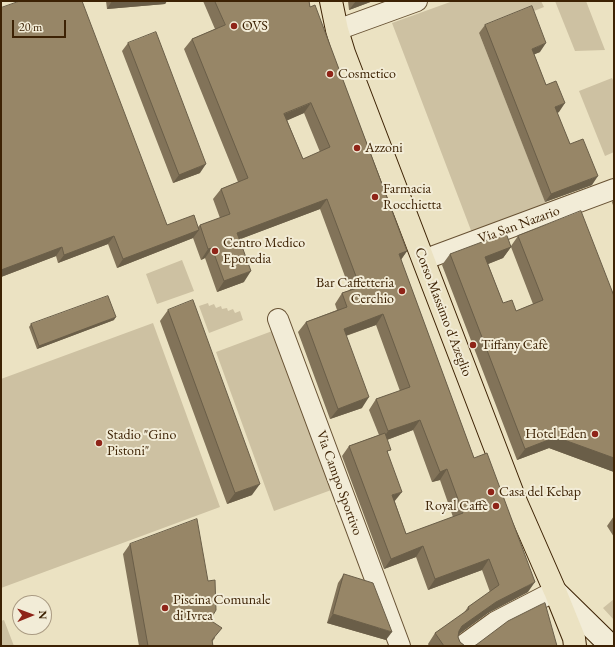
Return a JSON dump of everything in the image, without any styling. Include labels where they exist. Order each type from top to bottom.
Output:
[{"type":"main road","name":"Corso Massimo d'Azeglio","points":[[331,1],[337,30],[344,53],[516,502],[549,594],[574,638],[576,646]]},
{"type":"main road","points":[[549,594],[611,646]]},
{"type":"street","points":[[337,30],[417,1]]},
{"type":"street","name":"Via San Nazario","points":[[424,260],[614,189]]},
{"type":"street","name":"Via Campo Sportivo","points":[[278,319],[400,646]]},
{"type":"street","points":[[462,646],[495,622],[549,594]]},
{"type":"shaded area","points":[[453,1],[541,1],[544,7],[479,33],[546,204],[472,233],[392,23]]},
{"type":"shaded area","points":[[555,1],[586,1],[605,50],[575,51]]},
{"type":"shaded area","points":[[612,78],[614,82],[614,152],[605,156],[579,91]]},
{"type":"shaded area","points":[[182,260],[194,291],[157,304],[146,274]]},
{"type":"shaded area","points":[[208,303],[209,306],[214,304],[216,308],[221,306],[222,309],[227,308],[228,311],[233,309],[235,313],[240,311],[243,320],[209,333],[199,306]]},
{"type":"shaded area","name":"Stadio \"Gino Pistoni\"","points":[[153,323],[220,507],[1,588],[1,379]]},
{"type":"shaded area","points":[[275,330],[334,489],[274,511],[216,352]]},
{"type":"shaded area","points":[[614,599],[614,620],[603,608]]},
{"type":"shaded area","points":[[4,620],[14,646],[1,646],[1,621]]},
{"type":"building","points":[[20,1],[82,1],[167,225],[194,215],[199,230],[123,259],[114,236],[64,255],[62,247],[1,270],[1,8]]},
{"type":"building","points":[[215,1],[309,1],[310,7],[315,5],[407,251],[399,254],[474,458],[487,453],[535,582],[496,602],[462,626],[458,637],[460,642],[465,646],[444,646],[435,633],[499,585],[489,559],[435,579],[423,546],[391,559],[349,446],[385,433],[391,450],[387,451],[402,492],[392,495],[406,534],[463,513],[447,469],[440,472],[420,420],[388,431],[376,399],[410,387],[383,314],[344,329],[369,397],[338,409],[306,322],[347,307],[342,293],[360,287],[327,199],[237,233],[251,271],[224,281],[212,248],[208,249],[200,225],[230,214],[221,189],[248,178],[192,39],[225,25]],"holes":[[[311,103],[330,147],[303,159],[284,114]]]},
{"type":"building","points":[[532,6],[546,43],[532,49],[546,85],[556,81],[565,103],[555,107],[570,144],[583,139],[598,176],[551,194],[485,25]]},
{"type":"building","points":[[156,32],[206,164],[179,175],[128,43]]},
{"type":"building","points":[[581,211],[614,296],[614,458],[556,437],[525,449],[450,254],[506,233],[511,247],[485,257],[503,303],[512,300],[516,311],[543,300],[518,236]]},
{"type":"building","points":[[108,296],[116,317],[39,346],[31,324]]},
{"type":"building","points":[[193,300],[260,484],[235,493],[168,310]]},
{"type":"building","points":[[197,519],[208,581],[215,580],[216,610],[210,620],[222,628],[212,640],[213,646],[148,646],[130,544]]},
{"type":"building","points":[[344,574],[373,583],[392,632],[333,614]]},
{"type":"building","points":[[545,603],[557,646],[473,646],[508,621]]},
{"type":"place","name":"OVS","points":[[234,26]]},
{"type":"place","name":"Cosmetico","points":[[330,74]]},
{"type":"place","name":"Azzoni","points":[[357,148]]},
{"type":"place","name":"Farmacia Rocchietta","points":[[375,197]]},
{"type":"place","name":"Centro Medico Eporedia","points":[[215,251]]},
{"type":"place","name":"Bar Caffetteria Cerchio","points":[[402,291]]},
{"type":"place","name":"Tiffany Cafè","points":[[473,345]]},
{"type":"place","name":"Hotel Eden","points":[[595,434]]},
{"type":"place","name":"Stadio \"Gino Pistoni\"","points":[[99,443]]},
{"type":"place","name":"Casa del Kebap","points":[[491,492]]},
{"type":"place","name":"Royal Caffè","points":[[496,506]]},
{"type":"place","name":"Piscina Comunale di Ivrea","points":[[165,608]]}]
